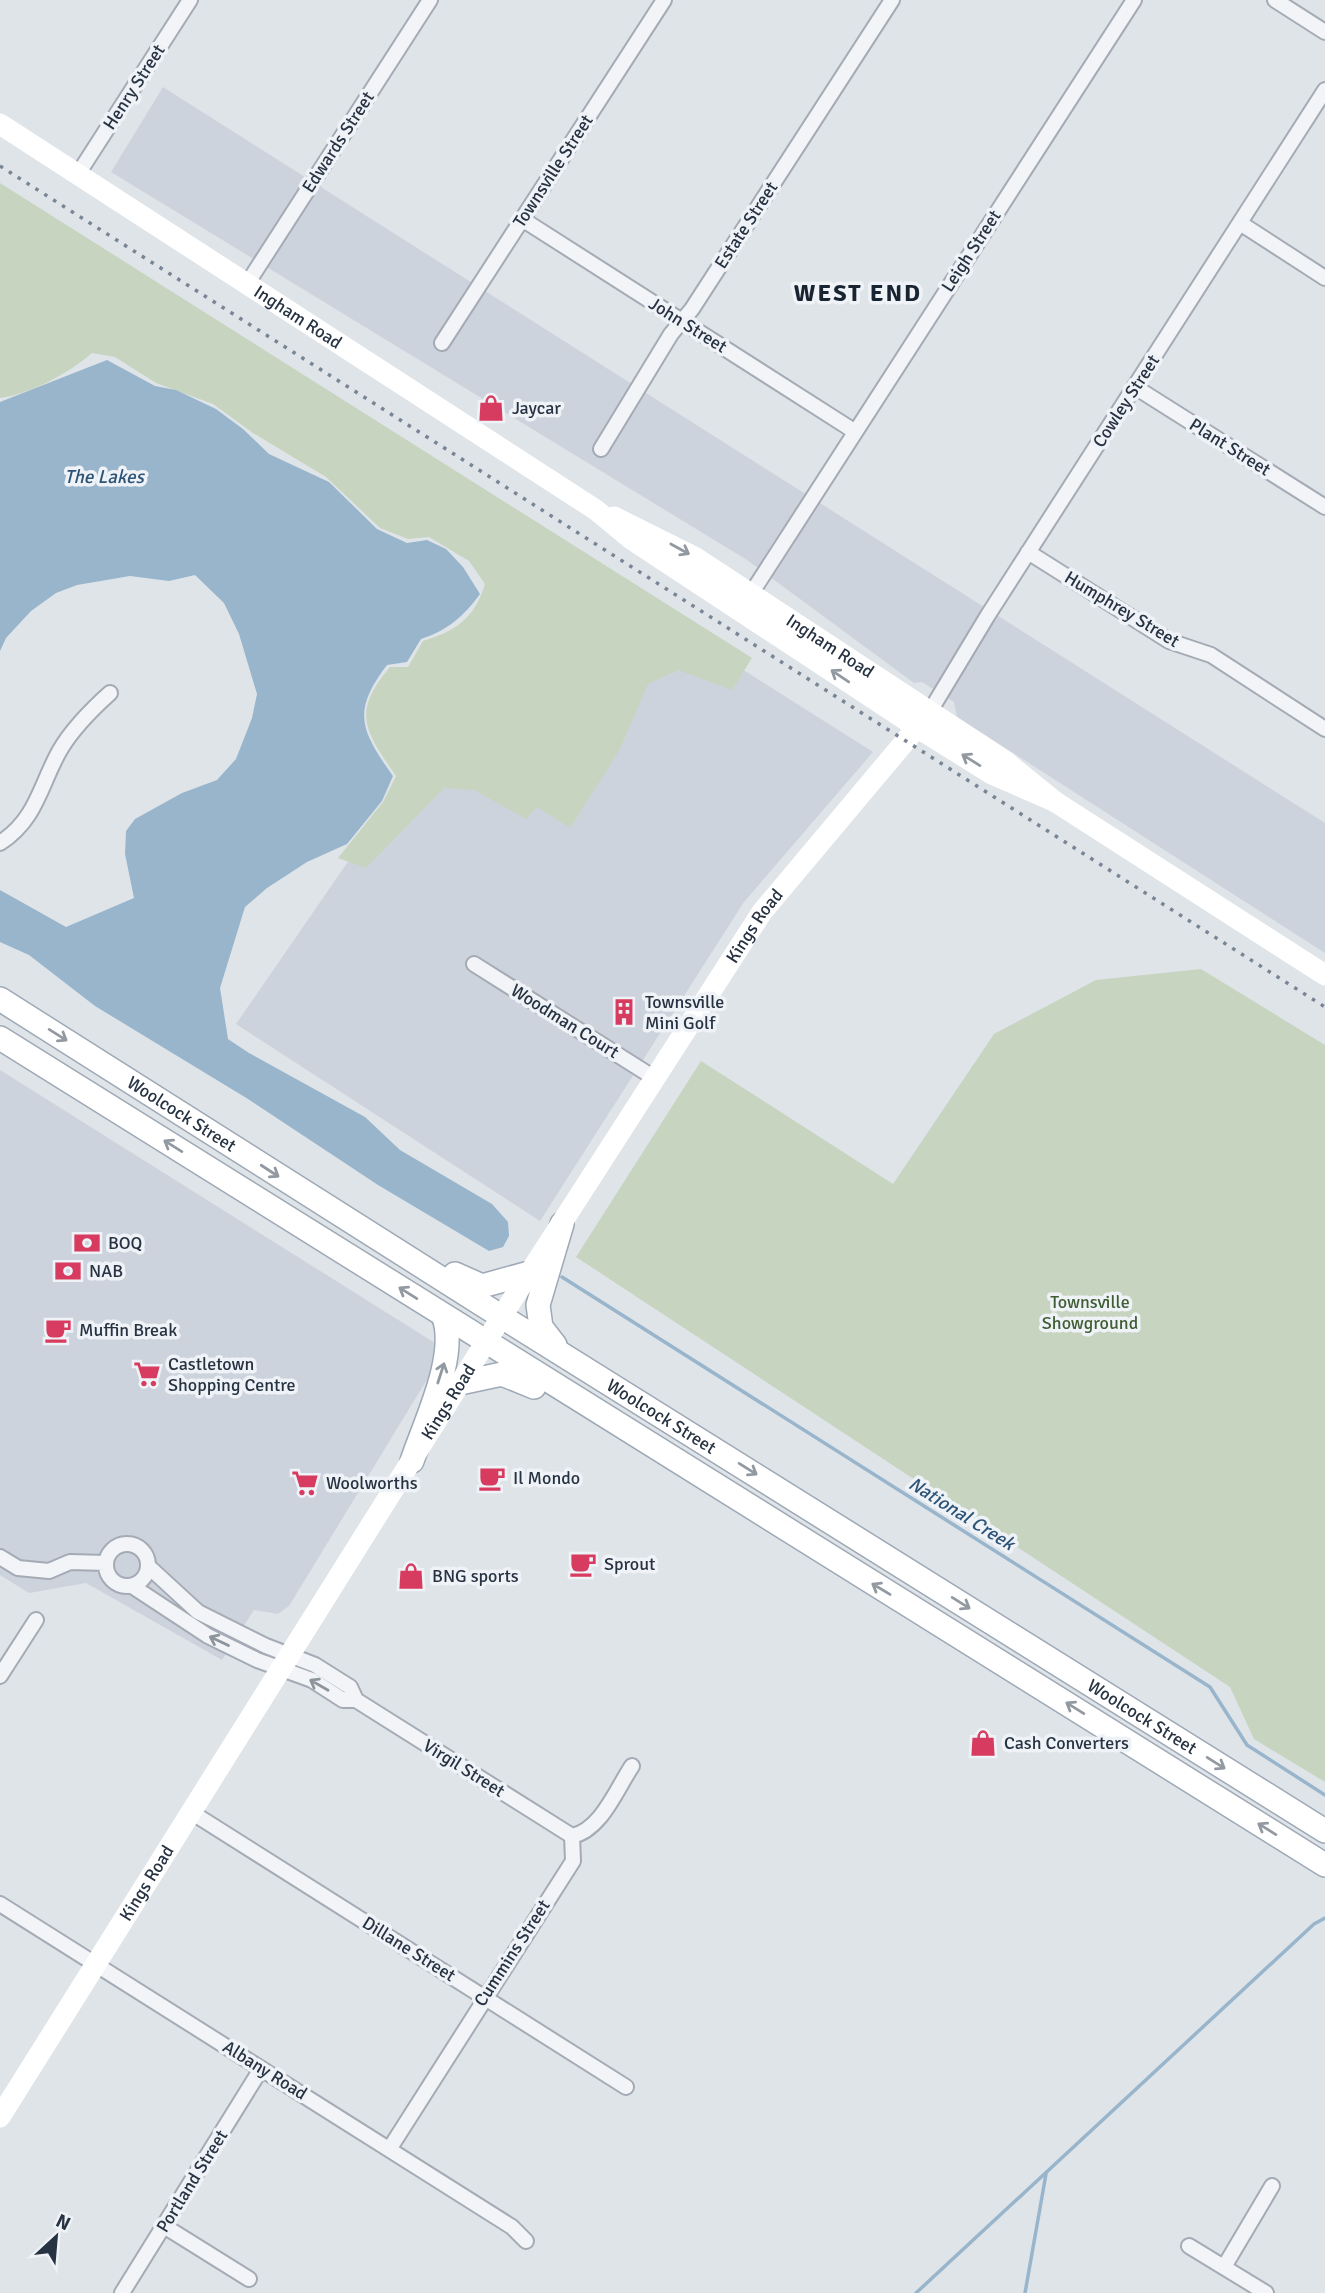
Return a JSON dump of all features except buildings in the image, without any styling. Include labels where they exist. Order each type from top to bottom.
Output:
[{"type":"main road","name":"Ingham Road","points":[[0,124],[596,510],[674,545],[746,602],[923,720],[992,774],[1054,801],[1325,975]]},
{"type":"main road","name":"Kings Road","points":[[0,2117],[529,1273],[762,912],[923,720]]},
{"type":"main road","name":"Woolcock Street","points":[[0,999],[346,1220],[561,1351],[1325,1831]]},
{"type":"main road","name":"Woolcock Street","points":[[0,1038],[789,1533],[1325,1865]]},
{"type":"main road","points":[[346,1220],[421,1253],[474,1284],[501,1283],[529,1273]]},
{"type":"main road","points":[[561,1351],[541,1327],[538,1306],[562,1224]]},
{"type":"main road","points":[[412,1461],[448,1346],[448,1331],[443,1315]]},
{"type":"main road","points":[[460,1383],[494,1374],[525,1381],[710,1497],[789,1533]]},
{"type":"street","name":"Henry Street","points":[[78,174],[190,0]]},
{"type":"street","name":"Edwards Street","points":[[247,284],[430,0]]},
{"type":"street","name":"Townsville Street","points":[[442,343],[664,0]]},
{"type":"street","name":"Estate Street","points":[[601,449],[681,321],[892,0]]},
{"type":"street","name":"Leigh Street","points":[[746,602],[1134,0]]},
{"type":"street","points":[[1275,0],[1325,32]]},
{"type":"street","name":"Cowley Street","points":[[923,720],[1325,90]]},
{"type":"street","name":"John Street","points":[[522,219],[854,431]]},
{"type":"street","points":[[1240,223],[1325,278]]},
{"type":"street","name":"Plant Street","points":[[1135,387],[1325,507]]},
{"type":"street","name":"Humphrey Street","points":[[1028,552],[1170,641],[1211,656],[1325,729]]},
{"type":"street","points":[[1,841],[24,822],[44,791],[59,752],[75,729],[110,693]]},
{"type":"street","name":"Woodman Court","points":[[474,964],[656,1079]]},
{"type":"street","points":[[125,1544],[139,1548],[148,1566],[198,1612],[286,1662],[188,1626],[132,1586],[113,1581],[106,1563],[112,1550],[125,1544]]},
{"type":"street","points":[[0,1557],[18,1568],[49,1571],[70,1562],[106,1563]]},
{"type":"street","points":[[132,1586],[138,1584],[148,1566]]},
{"type":"street","points":[[0,1676],[36,1620]]},
{"type":"street","name":"Virgil Street","points":[[286,1662],[315,1665],[349,1687],[356,1700],[572,1836]]},
{"type":"street","points":[[572,1836],[585,1833],[594,1825],[632,1766]]},
{"type":"street","name":"Dillane Street","points":[[191,1812],[626,2087]]},
{"type":"street","name":"Cummins Street","points":[[390,2148],[573,1861],[572,1836]]},
{"type":"street","name":"Albany Road","points":[[0,1904],[390,2148],[512,2227],[526,2241]]},
{"type":"street","name":"Portland Street","points":[[122,2293],[261,2068]]},
{"type":"street","points":[[1224,2267],[1272,2186]]},
{"type":"street","points":[[164,2227],[249,2278]]},
{"type":"street","points":[[1189,2246],[1266,2293]]},
{"type":"shaded area","points":[[163,87],[1325,823],[1325,953],[957,717],[954,702],[922,682],[914,683],[747,560],[111,172]]},
{"type":"shaded area","points":[[560,554],[873,752],[744,902],[540,1221],[236,1024]]},
{"type":"shaded area","name":"Castletown Shopping Centre","points":[[0,1070],[435,1343],[435,1361],[431,1373],[289,1606],[278,1614],[254,1610],[222,1660],[86,1583],[29,1593],[0,1575]]},
{"type":"green space","points":[[0,183],[752,658],[732,690],[678,670],[648,684],[619,751],[570,828],[537,807],[526,819],[474,790],[444,788],[366,868],[338,858],[383,802],[396,776],[370,734],[367,710],[370,697],[390,667],[408,667],[423,641],[445,633],[463,622],[476,606],[485,584],[469,561],[429,537],[408,539],[380,528],[326,477],[253,433],[213,404],[156,383],[115,357],[92,353],[49,381],[24,392],[0,398]]},
{"type":"green space","name":"Townsville Showground","points":[[1201,969],[1325,1045],[1325,1782],[1254,1739],[1230,1687],[576,1257],[701,1061],[893,1184],[994,1034],[1096,980]]},
{"type":"water","name":"The Lakes","points":[[107,360],[155,386],[176,390],[216,409],[243,429],[269,454],[329,482],[377,529],[407,543],[427,540],[446,549],[463,567],[480,594],[454,622],[421,639],[407,662],[387,665],[376,681],[368,696],[365,721],[374,746],[393,776],[382,801],[347,844],[307,862],[267,888],[245,907],[220,988],[228,1039],[365,1117],[400,1150],[492,1204],[508,1222],[509,1236],[503,1247],[489,1251],[378,1185],[248,1099],[95,1006],[29,955],[0,942],[0,890],[66,927],[134,898],[125,854],[126,831],[135,819],[182,793],[217,780],[236,759],[252,718],[257,694],[239,634],[224,603],[195,575],[169,581],[130,576],[77,585],[56,593],[31,611],[6,638],[0,651],[0,402]]},
{"type":"waterway","name":"National Creek","points":[[562,1277],[1210,1687],[1247,1745],[1325,1795]]},
{"type":"waterway","points":[[916,2293],[1314,1924],[1325,1918]]},
{"type":"waterway","points":[[1025,2293],[1046,2174]]},
{"type":"railway","points":[[0,166],[1325,1007]]},
{"type":"place","name":"Jaycar","points":[[491,408]]},
{"type":"place","name":"Townsville Mini Golf","points":[[624,1012]]},
{"type":"place","name":"BOQ","points":[[87,1243]]},
{"type":"place","name":"NAB","points":[[68,1271]]},
{"type":"place","name":"Muffin Break","points":[[58,1330]]},
{"type":"place","name":"Castletown Shopping Centre","points":[[147,1374]]},
{"type":"place","name":"Il Mondo","points":[[492,1478]]},
{"type":"place","name":"Woolworths","points":[[305,1483]]},
{"type":"place","name":"Sprout","points":[[583,1564]]},
{"type":"place","name":"BNG sports","points":[[411,1576]]},
{"type":"place","name":"Cash Converters","points":[[983,1743]]},
{"type":"district","name":"WEST END","points":[[858,293]]}]
